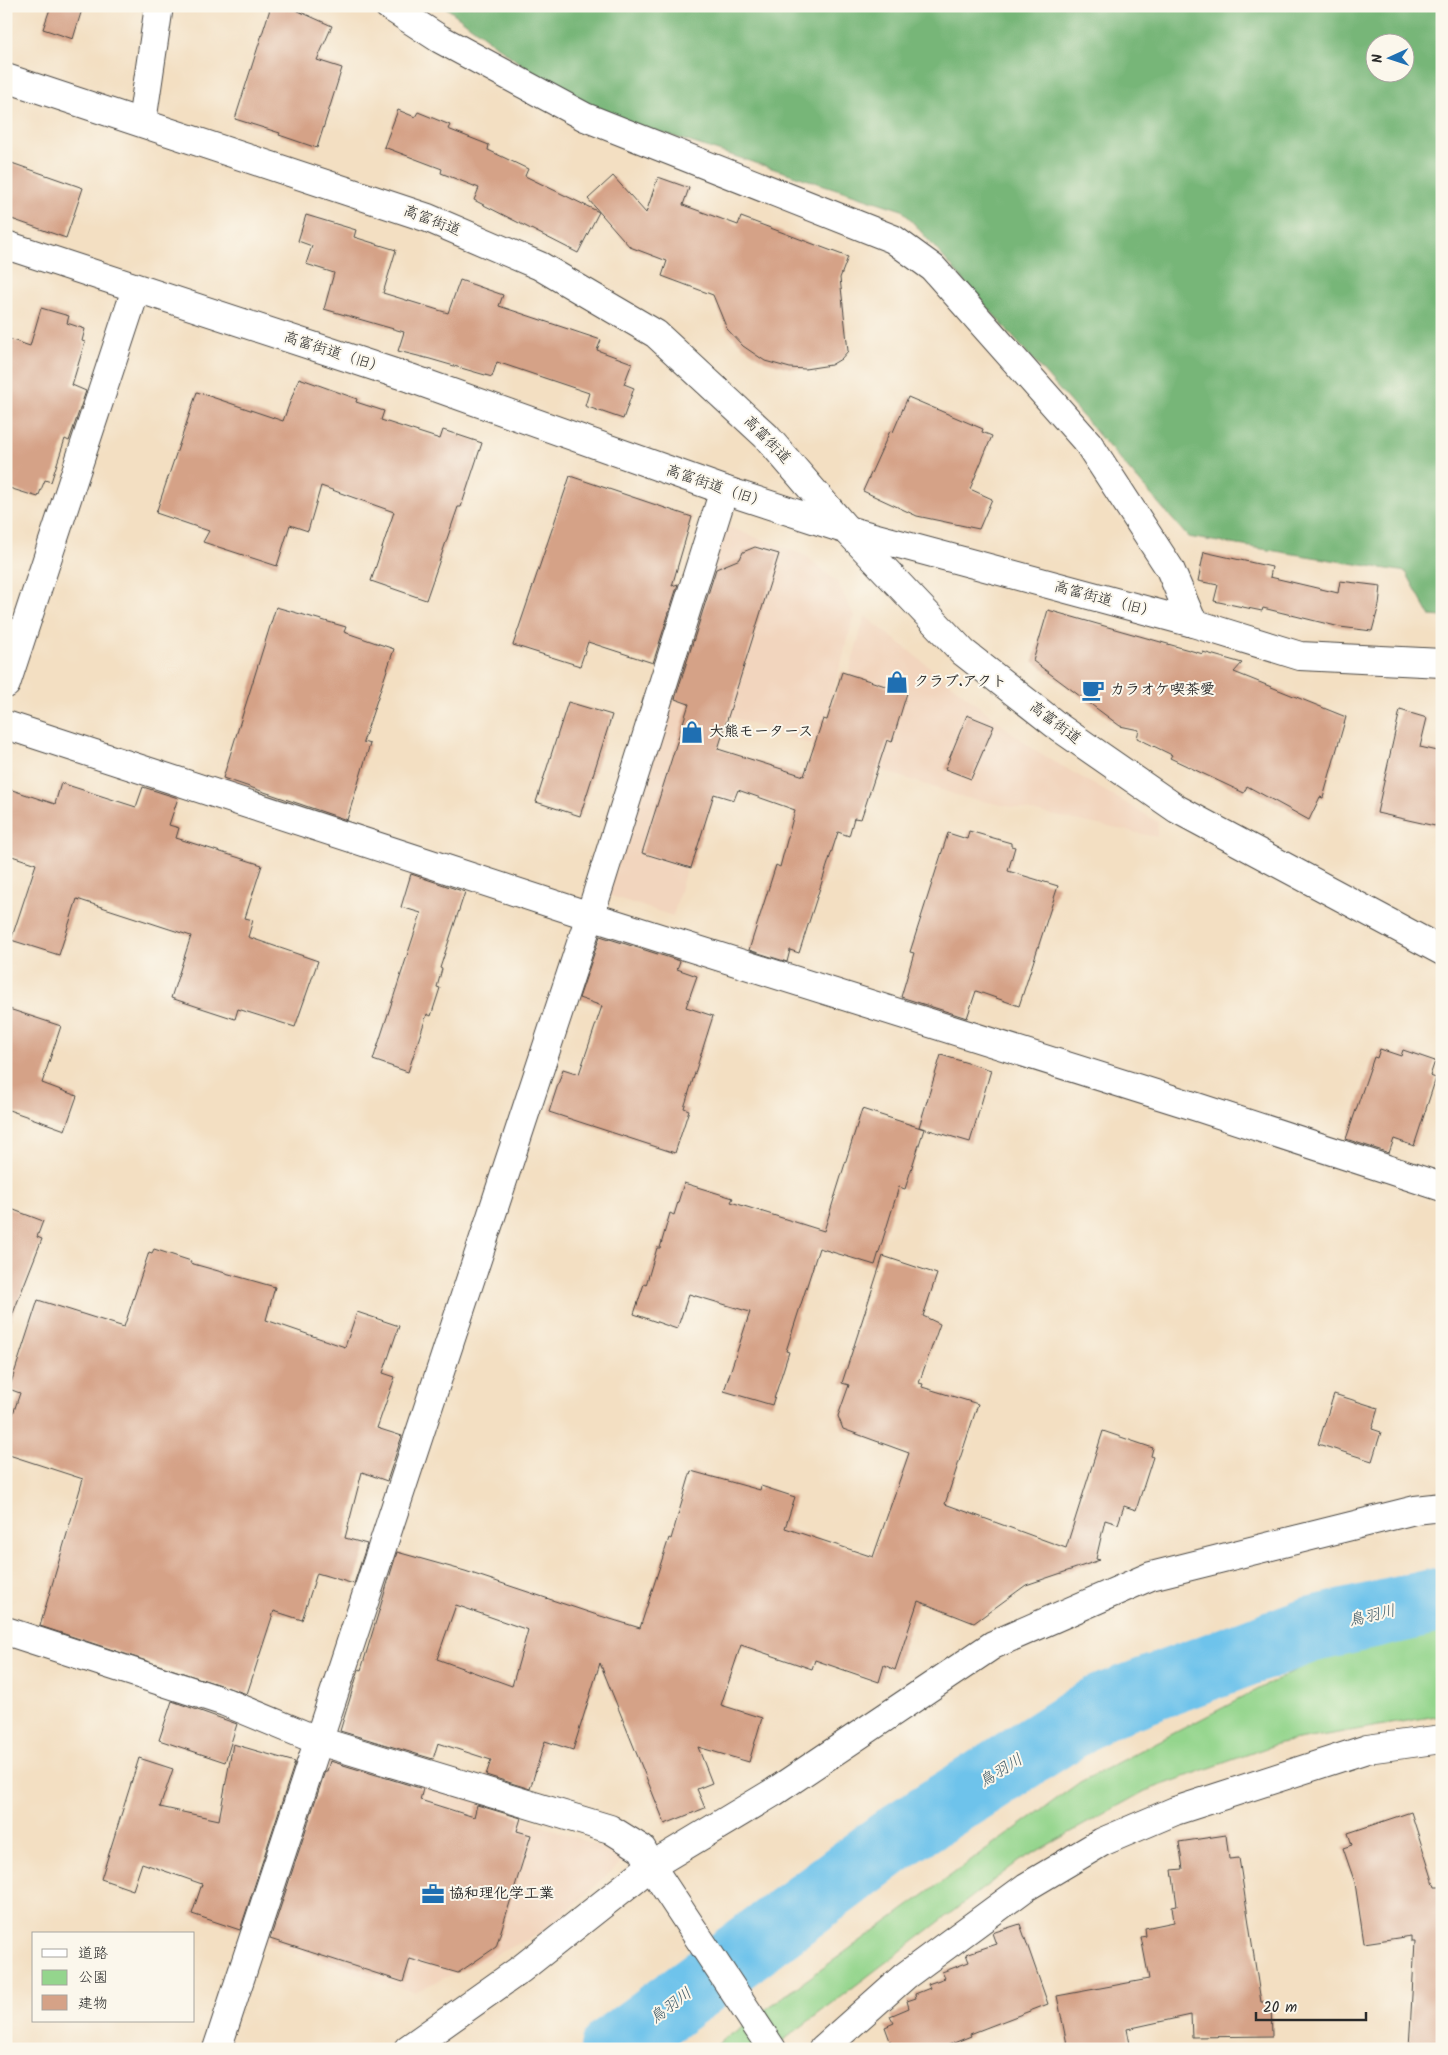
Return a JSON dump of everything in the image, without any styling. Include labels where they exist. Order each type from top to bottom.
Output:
[{"type":"street","points":[[142,122],[159,6]]},
{"type":"street","points":[[389,6],[440,39],[585,117],[893,239],[933,268],[1088,443],[1170,569],[1193,624]]},
{"type":"street","name":"高富街道","points":[[6,78],[428,218],[540,266],[656,334],[766,436],[847,530],[963,652],[1060,728],[1177,809],[1442,951]]},
{"type":"street","name":"高富街道（旧）","points":[[6,245],[410,378],[724,490],[847,530],[1193,624],[1300,656],[1442,664]]},
{"type":"street","points":[[6,684],[136,289]]},
{"type":"street","points":[[217,2049],[590,916],[724,490]]},
{"type":"street","points":[[6,725],[590,916],[1197,1106],[1442,1187]]},
{"type":"street","points":[[408,2049],[655,1873],[993,1645],[1151,1576],[1415,1510],[1442,1507]]},
{"type":"street","points":[[6,1630],[225,1702],[319,1741],[610,1829],[642,1848],[655,1873],[772,2049]]},
{"type":"street","points":[[823,2049],[905,1976],[1026,1887],[1102,1842],[1175,1811],[1367,1749],[1442,1739]]},
{"type":"shaded area","name":"大熊モータース","points":[[725,526],[806,556],[838,583],[854,616],[818,747],[728,716],[673,916],[608,895]]},
{"type":"shaded area","name":"クラブ.アクト","points":[[865,616],[1033,749],[1158,822],[1157,837],[963,797],[826,752]]},
{"type":"shaded area","name":"協和理化学工業","points":[[331,1746],[627,1857],[546,1931],[414,1992],[264,1943]]},
{"type":"green space","points":[[444,6],[1442,6],[1442,617],[1430,616],[1406,572],[1188,537],[902,210],[575,105]]},
{"type":"green space","points":[[1442,1628],[1442,1715],[1280,1743],[1145,1791],[1019,1861],[772,2049],[711,2049],[1080,1782],[1309,1663],[1369,1641]]},
{"type":"building","points":[[51,6],[83,6],[73,39],[43,29]]},
{"type":"building","points":[[271,6],[287,6],[332,26],[317,60],[342,68],[317,148],[279,135],[280,133],[235,119]]},
{"type":"building","points":[[398,110],[415,117],[418,112],[450,125],[448,129],[489,145],[488,150],[528,169],[525,176],[599,212],[578,253],[474,200],[479,188],[441,173],[442,169],[384,147]]},
{"type":"building","points":[[6,161],[83,188],[66,238],[6,217]]},
{"type":"building","points":[[613,176],[646,213],[658,177],[689,188],[683,205],[738,225],[741,217],[848,257],[840,278],[848,351],[841,359],[831,365],[805,369],[790,368],[765,361],[743,346],[727,329],[713,295],[662,276],[667,261],[630,247],[588,199]]},
{"type":"building","points":[[306,215],[356,230],[354,237],[396,250],[383,293],[448,313],[460,280],[503,295],[499,306],[601,340],[597,350],[632,363],[624,384],[634,388],[623,419],[585,406],[589,393],[497,362],[492,377],[398,351],[404,332],[324,309],[334,273],[306,264],[312,246],[298,241]]},
{"type":"building","points":[[41,308],[69,316],[67,323],[85,329],[82,341],[85,342],[72,385],[86,391],[69,441],[65,439],[51,482],[45,480],[38,497],[6,487],[6,338],[30,346]]},
{"type":"building","points":[[299,378],[357,399],[356,402],[384,411],[381,420],[440,439],[443,430],[482,443],[461,507],[458,507],[426,600],[371,581],[394,512],[321,486],[308,531],[290,525],[277,566],[203,542],[209,531],[156,513],[197,392],[283,421]]},
{"type":"building","points":[[908,397],[983,429],[982,432],[992,436],[970,489],[992,499],[979,529],[917,516],[863,491],[890,431],[893,432]]},
{"type":"building","points":[[570,476],[692,517],[672,586],[678,584],[653,663],[588,642],[580,666],[513,645]]},
{"type":"building","points":[[755,547],[779,554],[718,749],[804,776],[823,719],[827,720],[842,672],[907,693],[892,742],[887,740],[861,819],[854,818],[849,836],[838,832],[799,953],[790,950],[787,962],[749,950],[776,865],[780,867],[795,810],[738,790],[734,800],[714,794],[691,868],[642,853],[689,704],[675,699],[716,569],[740,559],[743,552]]},
{"type":"building","points":[[1204,552],[1272,567],[1270,577],[1338,593],[1340,581],[1381,586],[1379,605],[1372,631],[1340,627],[1263,608],[1262,611],[1214,601],[1218,585],[1198,581]]},
{"type":"building","points":[[276,607],[346,627],[344,632],[394,649],[363,742],[370,744],[347,820],[223,778]]},
{"type":"building","points":[[1048,610],[1203,654],[1203,652],[1242,663],[1234,672],[1346,717],[1323,798],[1320,797],[1309,820],[1247,786],[1244,793],[1170,758],[1172,755],[1137,738],[1139,730],[1120,726],[1033,661]]},
{"type":"building","points":[[568,702],[612,715],[580,816],[536,802]]},
{"type":"building","points":[[1400,710],[1427,718],[1420,747],[1442,752],[1442,825],[1436,824],[1435,826],[1377,813]]},
{"type":"building","points":[[967,715],[994,726],[971,779],[945,769]]},
{"type":"building","points":[[61,783],[136,807],[143,787],[178,798],[169,825],[179,828],[176,838],[262,865],[245,918],[253,920],[248,937],[318,961],[295,1027],[238,1009],[235,1019],[171,998],[191,936],[77,899],[59,955],[11,940],[36,864],[6,854],[6,788],[55,804]]},
{"type":"building","points":[[969,831],[1011,843],[1011,846],[1015,847],[1008,871],[1058,886],[1019,1006],[976,991],[967,1018],[901,997],[914,953],[910,952],[948,833],[967,839]]},
{"type":"building","points":[[411,874],[465,892],[440,968],[442,969],[437,987],[440,988],[431,1016],[427,1014],[408,1072],[373,1060],[421,913],[401,907]]},
{"type":"building","points":[[600,936],[680,961],[677,969],[697,976],[686,1007],[713,1016],[684,1108],[689,1110],[675,1153],[549,1112],[563,1069],[579,1074],[602,1006],[579,998]]},
{"type":"building","points":[[6,1008],[61,1026],[42,1083],[77,1096],[65,1130],[6,1109]]},
{"type":"building","points":[[1380,1049],[1401,1056],[1403,1050],[1435,1061],[1430,1076],[1436,1078],[1414,1146],[1394,1139],[1389,1153],[1346,1139],[1374,1057],[1377,1058]]},
{"type":"building","points":[[941,1055],[991,1070],[970,1142],[919,1127]]},
{"type":"building","points":[[862,1109],[924,1129],[905,1189],[899,1187],[875,1265],[819,1248],[786,1351],[789,1352],[772,1405],[724,1391],[750,1312],[689,1294],[677,1329],[634,1314],[644,1284],[646,1285],[657,1248],[660,1248],[670,1213],[674,1215],[684,1183],[733,1198],[731,1202],[824,1231]]},
{"type":"building","points":[[6,1207],[43,1221],[37,1237],[42,1239],[8,1326],[6,1325]]},
{"type":"building","points":[[154,1249],[191,1261],[190,1263],[275,1287],[266,1320],[345,1347],[357,1312],[399,1326],[383,1373],[395,1377],[377,1428],[402,1436],[387,1481],[362,1472],[345,1538],[367,1544],[354,1584],[317,1573],[302,1620],[274,1611],[247,1694],[40,1626],[83,1479],[6,1454],[6,1435],[20,1393],[9,1389],[38,1300],[124,1327],[149,1252],[152,1253]]},
{"type":"building","points":[[883,1256],[937,1274],[923,1316],[940,1324],[919,1383],[923,1384],[922,1387],[978,1404],[945,1504],[1066,1548],[1103,1431],[1153,1448],[1151,1456],[1153,1457],[1136,1510],[1124,1506],[1118,1524],[1105,1520],[1096,1559],[1100,1560],[1026,1585],[974,1623],[918,1601],[895,1670],[884,1665],[879,1682],[815,1660],[812,1669],[741,1645],[721,1705],[762,1718],[749,1762],[698,1747],[712,1783],[697,1789],[705,1808],[665,1824],[600,1663],[573,1750],[545,1741],[530,1789],[486,1775],[491,1760],[438,1743],[433,1759],[340,1731],[359,1669],[361,1670],[397,1552],[465,1571],[640,1628],[669,1538],[671,1539],[691,1471],[760,1490],[761,1486],[795,1497],[785,1528],[873,1557],[909,1453],[843,1429],[838,1416],[849,1385],[842,1383]],"holes":[[[456,1605],[528,1630],[512,1686],[437,1659]]]},
{"type":"building","points":[[1334,1394],[1378,1408],[1372,1429],[1381,1432],[1372,1461],[1318,1444]]},
{"type":"building","points":[[172,1701],[237,1724],[225,1762],[159,1740]]},
{"type":"building","points":[[233,1744],[295,1762],[240,1930],[192,1914],[202,1884],[142,1863],[133,1890],[101,1879],[139,1758],[173,1769],[160,1807],[219,1820]]},
{"type":"building","name":"協和理化学工業","points":[[330,1761],[423,1789],[420,1800],[474,1817],[477,1805],[521,1818],[517,1831],[531,1835],[496,1947],[458,1973],[410,1959],[403,1982],[270,1939],[325,1771],[327,1771]]},
{"type":"building","points":[[1411,1812],[1435,1887],[1442,1887],[1442,2049],[1409,2049],[1415,1941],[1411,1941],[1411,1936],[1364,1943],[1355,1883],[1343,1848],[1352,1845],[1348,1833]]},
{"type":"building","points":[[1226,1835],[1229,1859],[1239,1858],[1261,2002],[1271,2002],[1272,2036],[1192,2037],[1191,2015],[1127,2029],[1131,2049],[1068,2049],[1057,1996],[1149,1979],[1141,1937],[1146,1936],[1145,1928],[1174,1922],[1172,1906],[1177,1905],[1172,1870],[1183,1869],[1179,1842]]},
{"type":"building","points":[[1020,1924],[1048,2004],[970,2034],[971,2036],[939,2049],[893,2049],[885,2027],[894,2023],[890,2016],[909,2008],[907,2001],[916,1998],[915,1994],[930,1988],[928,1984],[945,1978],[942,1972],[969,1962],[966,1954],[996,1944],[992,1933]]},
{"type":"waterway","name":"鳥羽川","points":[[613,2049],[900,1835],[1099,1708],[1309,1630],[1442,1600]]},
{"type":"place","name":"クラブ.アクト","points":[[897,682]]},
{"type":"place","name":"カラオケ喫茶愛","points":[[1093,690]]},
{"type":"place","name":"大熊モータース","points":[[692,732]]},
{"type":"place","name":"協和理化学工業","points":[[433,1894]]}]
